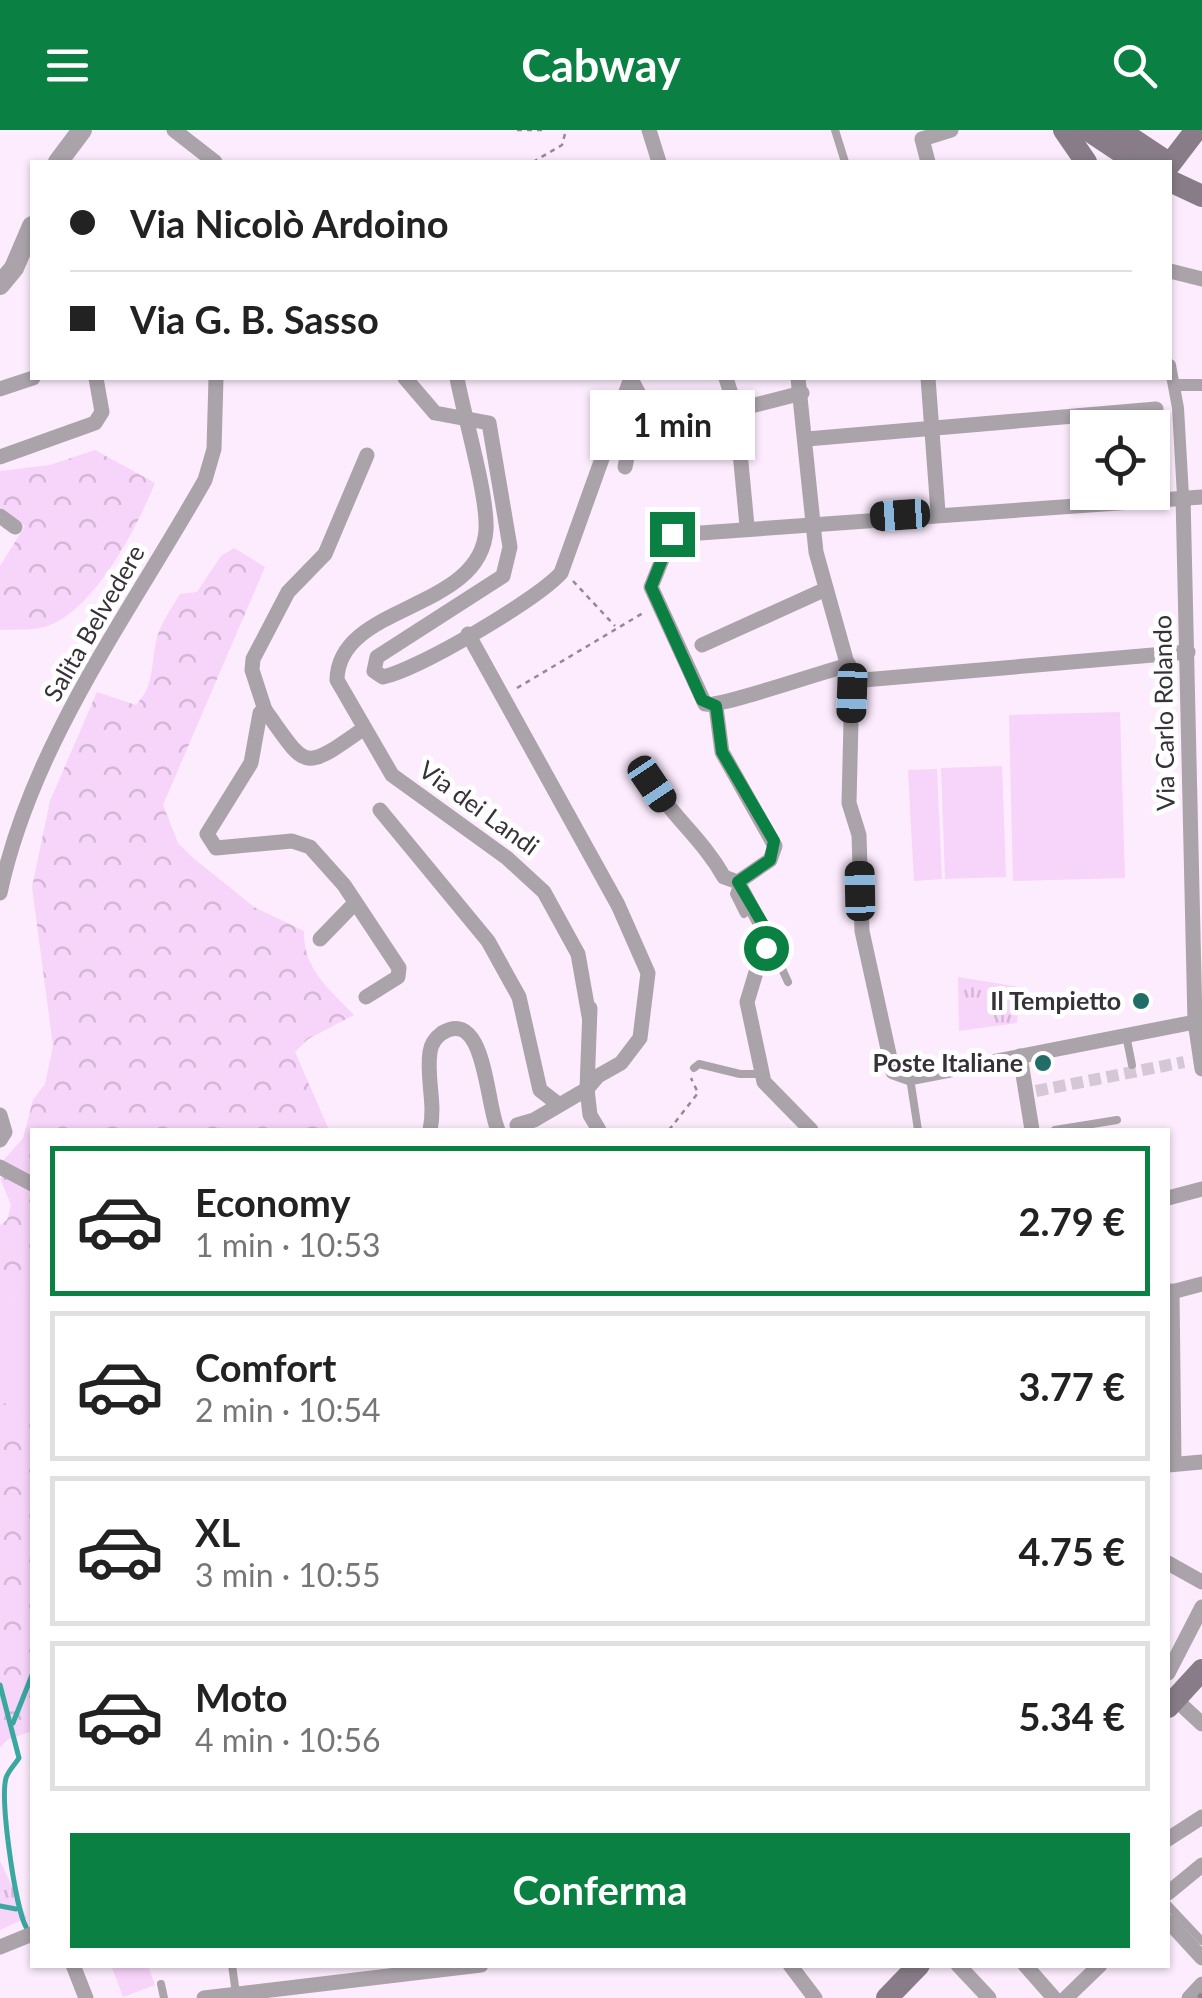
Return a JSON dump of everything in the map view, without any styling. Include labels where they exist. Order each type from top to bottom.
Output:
[{"type":"main road","points":[[1064,130],[1085,160]]},
{"type":"main road","points":[[1106,134],[1134,160]]},
{"type":"main road","points":[[1106,134],[1162,160]]},
{"type":"main road","points":[[1172,160],[1196,134]]},
{"type":"main road","points":[[1171,1703],[1202,1670]]},
{"type":"main road","points":[[887,1998],[915,1968]]},
{"type":"street","points":[[60,160],[82,130]]},
{"type":"street","points":[[174,130],[210,160]]},
{"type":"street","points":[[648,130],[658,160]]},
{"type":"street","points":[[927,160],[922,139],[951,130]]},
{"type":"street","points":[[1087,160],[1106,134]]},
{"type":"street","points":[[2,279],[30,230]]},
{"type":"street","points":[[1172,272],[1202,279]]},
{"type":"street","name":"Via Carlo Rolando","points":[[1172,372],[1183,496],[1197,931],[1196,1064]]},
{"type":"street","points":[[0,389],[30,379]]},
{"type":"street","points":[[0,457],[94,423],[102,412],[96,380]]},
{"type":"street","name":"Salita Belvedere","points":[[0,892],[19,821],[56,739],[205,480],[214,449],[216,380]]},
{"type":"street","points":[[407,380],[435,413],[482,418],[490,427],[510,547],[506,570],[491,588],[377,657],[374,671],[388,676],[547,588],[558,576],[630,380]]},
{"type":"street","name":"Via dei Landi","points":[[457,380],[486,523],[484,542],[473,565],[459,579],[352,640],[343,652],[336,680],[385,766],[402,784],[508,858],[544,892],[578,954],[590,1016]]},
{"type":"street","points":[[625,466],[639,408],[639,387],[633,380]]},
{"type":"street","points":[[727,380],[736,410],[748,526]]},
{"type":"street","points":[[928,380],[938,512]]},
{"type":"street","points":[[755,406],[800,385],[814,522],[826,590],[851,673],[849,803],[860,835],[862,930],[893,1072],[910,1078],[1125,1032],[1195,1022]]},
{"type":"street","points":[[1175,385],[1202,385]]},
{"type":"street","points":[[807,439],[1178,408]]},
{"type":"street","points":[[692,414],[736,410]]},
{"type":"street","points":[[362,728],[321,758],[296,755],[266,710],[252,670],[288,592],[325,554],[367,455]]},
{"type":"street","points":[[1188,652],[851,673],[754,690],[716,706],[702,700],[657,606],[651,580],[672,534],[938,512],[1202,497]]},
{"type":"street","points":[[0,516],[15,527]]},
{"type":"street","points":[[702,645],[826,590]]},
{"type":"street","name":"Via dei Landi","points":[[468,634],[618,905],[648,973],[640,1038],[632,1053],[598,1076],[575,1100],[558,1104],[534,1120],[517,1125]]},
{"type":"street","points":[[652,784],[679,824],[704,842],[724,877],[742,878],[766,864],[774,852],[774,841],[722,752],[716,706]]},
{"type":"street","points":[[266,710],[257,719],[251,763],[208,826],[210,845],[226,848],[302,843],[318,852],[400,973],[366,997]]},
{"type":"street","points":[[380,810],[488,941],[519,996],[540,1090],[558,1104]]},
{"type":"street","points":[[742,878],[767,936],[748,1002],[764,1082],[809,1128]]},
{"type":"street","points":[[320,939],[356,903]]},
{"type":"street","name":"Via dei Landi","points":[[580,942],[588,970],[587,1089],[590,1115],[599,1128]]},
{"type":"street","points":[[430,1128],[431,1047],[440,1034],[454,1029],[470,1032],[479,1044],[490,1128]]},
{"type":"street","points":[[1020,1056],[1031,1092],[1032,1128]]},
{"type":"street","points":[[0,1115],[6,1132],[0,1140]]},
{"type":"street","points":[[0,1167],[30,1183]]},
{"type":"street","points":[[1170,1198],[1202,1190]]},
{"type":"street","points":[[1202,1284],[1170,1292],[1171,1464],[1202,1462]]},
{"type":"street","points":[[1170,1563],[1202,1582]]},
{"type":"street","points":[[1170,1669],[1202,1607]]},
{"type":"street","points":[[1171,1703],[1202,1724]]},
{"type":"street","points":[[1170,1838],[1202,1817]]},
{"type":"street","points":[[1170,1891],[1202,1864]]},
{"type":"street","points":[[1170,1923],[1202,1958]]},
{"type":"street","points":[[0,1947],[30,1935]]},
{"type":"street","points":[[74,1968],[86,1998]]},
{"type":"street","points":[[204,1998],[456,1968]]},
{"type":"street","points":[[792,1968],[806,1995]]},
{"type":"street","points":[[961,1968],[989,1998]]},
{"type":"street","points":[[1028,1968],[1054,1998]]},
{"type":"street","points":[[1066,1998],[1097,1968]]},
{"type":"street","points":[[1189,1998],[1202,1984]]},
{"type":"lane","points":[[836,130],[844,160]]},
{"type":"lane","points":[[742,878],[734,894],[744,914]]},
{"type":"lane","points":[[767,936],[788,982]]},
{"type":"lane","points":[[1125,1032],[1132,1064]]},
{"type":"lane","points":[[694,1068],[699,1064],[740,1074],[762,1074]]},
{"type":"lane","points":[[910,1078],[918,1128]]},
{"type":"lane","points":[[1068,1128],[1118,1120]]},
{"type":"lane","points":[[1170,1907],[1202,1941]]},
{"type":"lane","points":[[232,1968],[236,1994]]},
{"type":"lane","points":[[161,1984],[164,1998]]},
{"type":"path","points":[[517,130],[546,130]]},
{"type":"path","points":[[536,160],[562,145],[566,130]]},
{"type":"path","points":[[639,408],[669,416],[692,414]]},
{"type":"path","points":[[558,576],[580,584],[616,626]]},
{"type":"path","points":[[503,697],[616,626],[657,606]]},
{"type":"path","points":[[671,1128],[698,1092],[690,1077],[694,1068]]},
{"type":"green space","points":[[95,450],[155,483],[137,521],[113,564],[66,616],[42,628],[0,630],[0,566],[25,526],[0,507],[0,471],[50,465]]},
{"type":"green space","points":[[234,548],[265,567],[163,805],[178,843],[192,857],[254,907],[304,931],[313,967],[354,1015],[308,1039],[295,1052],[328,1128],[30,1128],[30,1274],[0,1317],[0,1225],[7,1220],[11,1205],[1,1180],[2,1162],[23,1138],[33,1100],[45,1084],[53,1046],[32,887],[50,801],[97,692],[136,705],[150,681],[164,621],[180,594],[197,592],[221,556]]},
{"type":"green space","points":[[1120,712],[1125,878],[1013,881],[1009,715]]},
{"type":"green space","points":[[1002,766],[1006,877],[945,879],[941,768]]},
{"type":"green space","points":[[937,769],[942,879],[914,881],[908,770]]},
{"type":"green space","points":[[958,977],[1020,987],[1017,1023],[959,1031]]},
{"type":"green space","points":[[30,1274],[30,1423],[0,1399],[0,1317]]},
{"type":"green space","points":[[0,1399],[30,1423],[30,1732],[7,1740],[0,1748]]},
{"type":"green space","points":[[0,1861],[27,1918],[0,1930]]},
{"type":"green space","points":[[112,1968],[149,1968],[155,1985],[123,1997]]},
{"type":"waterway","points":[[13,1723],[30,1680]]},
{"type":"waterway","points":[[0,1685],[19,1758],[6,1778],[5,1808],[13,1877],[26,1927]]},
{"type":"waterway","points":[[0,1906],[16,1909]]},
{"type":"tunnel","points":[[1036,1091],[1184,1062]]},
{"type":"railway","points":[[1199,1998],[1202,1994]]},
{"type":"place","name":"Il Tempietto","points":[[1141,1001]]},
{"type":"place","name":"Poste Italiane","points":[[1043,1063]]},
{"type":"route","points":[[672,534],[651,587],[702,700],[716,706],[725,760],[774,841],[773,857],[738,882],[764,926],[766,948]]}]
